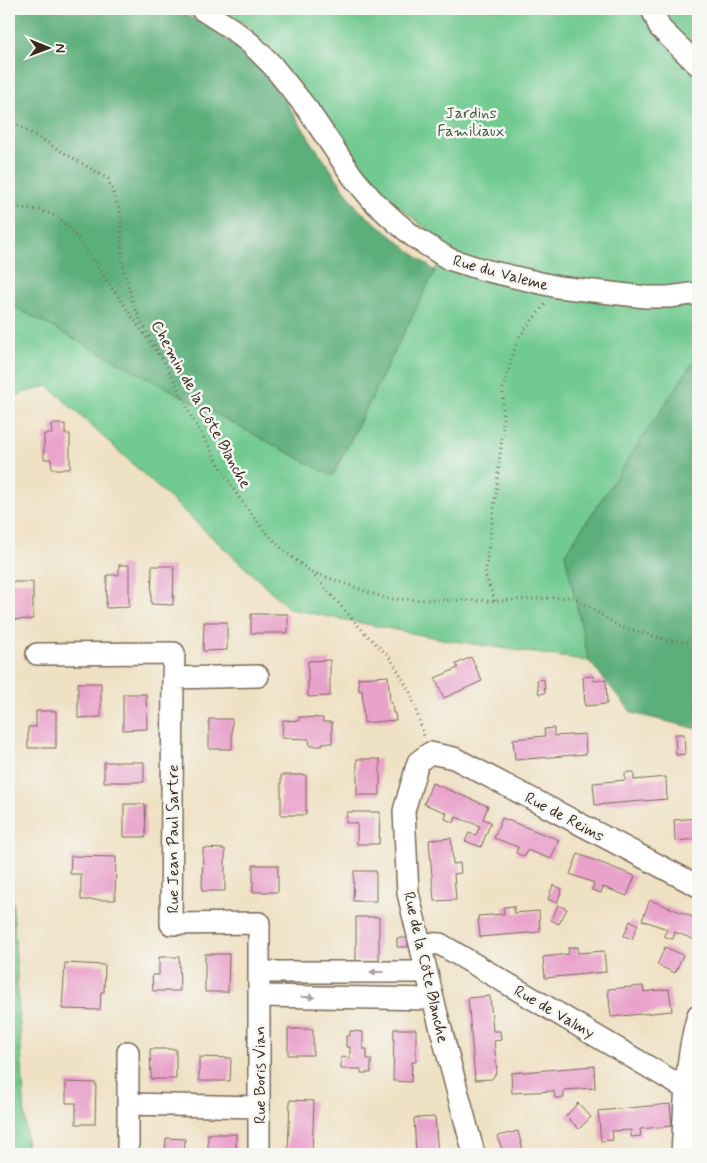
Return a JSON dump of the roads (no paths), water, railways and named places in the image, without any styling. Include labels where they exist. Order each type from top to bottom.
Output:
[{"type":"street","name":"Rue du Valeme","points":[[201,9],[251,44],[272,66],[308,110],[353,177],[374,202],[414,237],[449,259],[484,270],[558,288],[646,297],[669,297],[698,293]]},
{"type":"street","points":[[652,9],[660,28],[698,65]]},
{"type":"street","name":"Rue Jean Paul Sartre","points":[[37,654],[174,653],[171,924],[259,923],[260,996]]},
{"type":"street","points":[[173,678],[258,676]]},
{"type":"street","name":"Rue de Reims","points":[[430,753],[454,758],[698,886]]},
{"type":"street","name":"Rue de la Côte Blanche","points":[[430,753],[418,762],[404,810],[408,893],[426,972],[474,1154]]},
{"type":"street","name":"Rue de Valmy","points":[[420,943],[440,944],[686,1089]]},
{"type":"street","points":[[259,972],[426,972]]},
{"type":"street","points":[[260,996],[433,999]]},
{"type":"street","name":"Rue Boris Vian","points":[[259,1154],[260,996]]},
{"type":"street","points":[[682,1154],[686,1089],[692,1036],[698,1016]]},
{"type":"street","points":[[128,1052],[128,1154]]},
{"type":"street","points":[[129,1104],[258,1107]]},
{"type":"park label","name":"Jardins Familiaux","points":[[471,121]]}]
